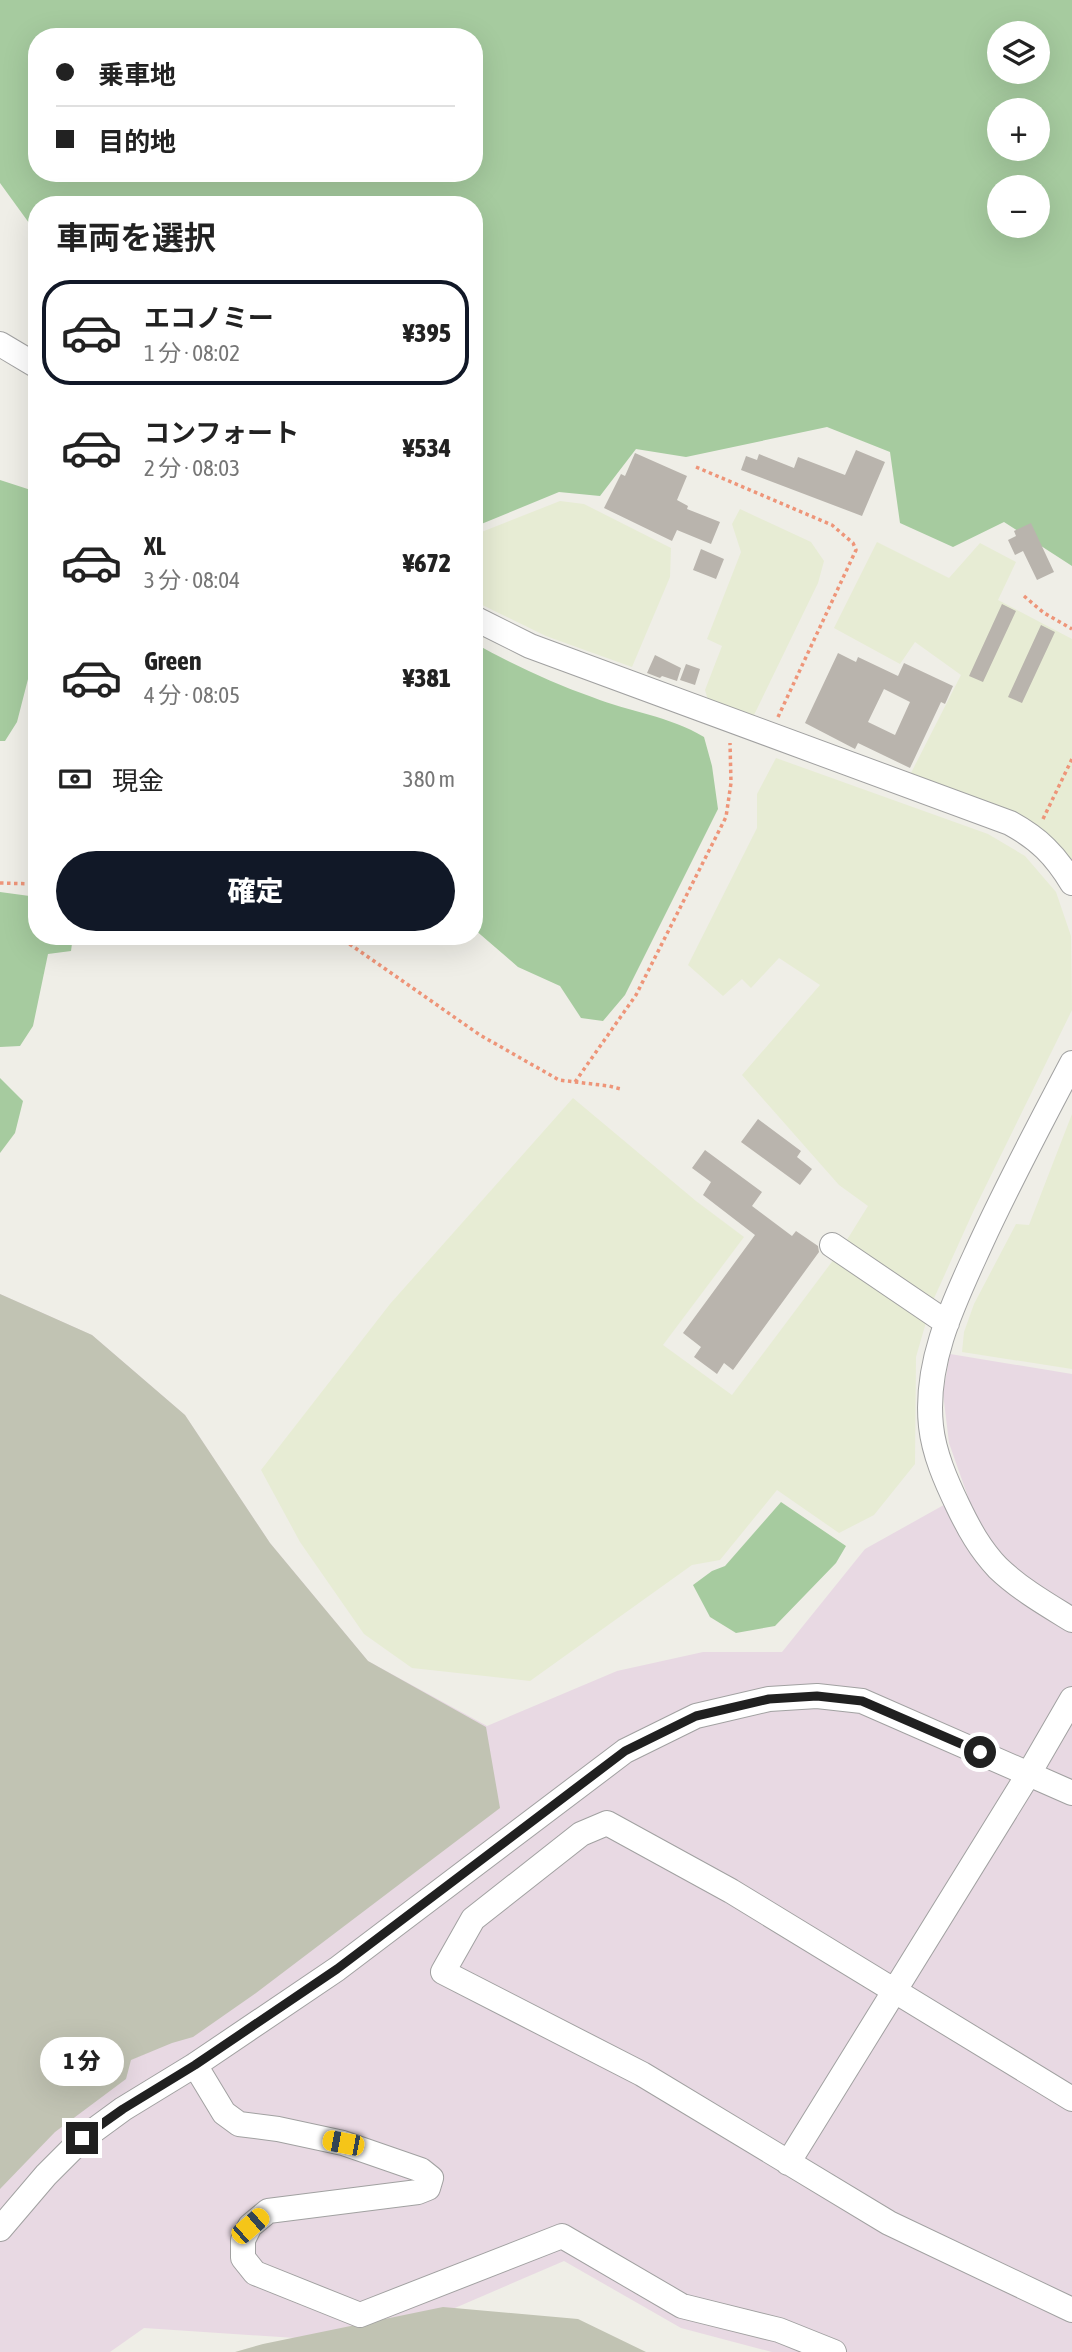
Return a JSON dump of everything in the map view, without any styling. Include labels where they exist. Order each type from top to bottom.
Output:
[{"type":"street","points":[[0,344],[28,361]]},
{"type":"street","points":[[483,622],[530,646],[1010,823],[1034,837],[1060,863],[1072,883]]},
{"type":"street","points":[[1072,1063],[998,1206],[954,1303],[938,1349],[932,1391],[931,1426],[943,1474],[975,1541],[999,1568],[1028,1593],[1072,1620]]},
{"type":"street","points":[[832,1245],[947,1323]]},
{"type":"street","points":[[0,2229],[82,2138],[337,1969],[625,1751],[696,1716],[769,1699],[817,1696],[862,1701],[1072,1793]]},
{"type":"street","points":[[788,2163],[1028,1775],[1072,1699]]},
{"type":"street","points":[[1072,2099],[731,1891],[607,1823],[581,1834],[473,1919],[443,1972],[642,2074],[889,2223],[1072,2310]]},
{"type":"street","points":[[195,2065],[224,2113],[239,2124],[343,2143],[421,2170],[431,2178],[428,2188],[418,2192],[268,2211],[250,2226],[243,2240],[243,2258],[255,2273],[360,2315],[562,2235],[682,2306],[779,2330],[834,2352]]},
{"type":"path","points":[[696,467],[832,525],[853,543],[856,550],[770,735]]},
{"type":"path","points":[[1024,596],[1072,629]]},
{"type":"path","points":[[575,1082],[636,995],[726,817],[731,783],[730,720]]},
{"type":"path","points":[[1034,837],[1072,759]]},
{"type":"path","points":[[0,883],[28,884]]},
{"type":"path","points":[[351,945],[481,1035],[559,1080],[621,1089]]},
{"type":"shaded area","points":[[560,501],[584,504],[671,548],[670,577],[632,667],[546,636],[483,605],[483,531]]},
{"type":"shaded area","points":[[740,509],[811,542],[824,561],[818,583],[754,715],[708,700],[705,690],[722,646],[707,639],[741,552],[732,524]]},
{"type":"shaded area","points":[[877,542],[949,578],[980,543],[1016,562],[998,600],[1072,639],[1072,865],[1034,823],[911,773],[961,675],[915,642],[900,664],[834,628]]},
{"type":"shaded area","points":[[776,758],[988,834],[1025,856],[1056,892],[1071,936],[1072,1010],[973,1212],[931,1305],[916,1357],[915,1464],[874,1515],[839,1533],[777,1490],[720,1560],[692,1565],[530,1681],[412,1668],[364,1634],[300,1542],[261,1470],[390,1304],[573,1098],[696,1201],[744,1237],[663,1345],[732,1395],[840,1251],[868,1206],[839,1185],[742,1075],[820,985],[779,958],[751,988],[742,979],[723,996],[688,965],[757,828],[757,794]]},
{"type":"shaded area","points":[[1072,1114],[1072,1369],[962,1352],[964,1332],[974,1304],[1016,1224],[1029,1225]]},
{"type":"shaded area","points":[[0,1294],[92,1335],[185,1415],[270,1543],[368,1661],[487,1726],[617,1671],[703,1652],[782,1652],[865,1549],[942,1506],[968,1497],[949,1443],[943,1393],[950,1354],[1072,1374],[1072,2352],[772,2352],[681,2328],[564,2261],[427,2320],[341,2341],[144,2328],[110,2352],[0,2352]]},
{"type":"shaded area","points":[[0,1294],[92,1335],[185,1415],[270,1543],[368,1661],[486,1727],[500,1808],[256,1993],[193,2037],[131,2060],[126,2079],[55,2132],[0,2189]]},
{"type":"shaded area","points":[[443,2307],[578,2319],[646,2352],[235,2352],[263,2344]]},
{"type":"green space","points":[[0,0],[1072,0],[1072,566],[1004,522],[953,547],[900,523],[890,452],[827,427],[686,457],[636,449],[600,496],[559,492],[483,523],[483,196],[28,196],[28,222],[0,183]]},
{"type":"green space","points":[[0,480],[28,489],[28,679],[17,722],[5,741],[0,741]]},
{"type":"green space","points":[[483,648],[562,686],[677,724],[704,737],[712,766],[718,809],[625,995],[603,1021],[581,1018],[560,986],[518,967],[483,937]]},
{"type":"green space","points":[[0,892],[28,896],[28,945],[72,945],[71,951],[48,954],[33,1026],[20,1046],[0,1047]]},
{"type":"green space","points":[[0,1078],[23,1101],[15,1133],[0,1153]]},
{"type":"green space","points":[[781,1502],[846,1546],[836,1563],[775,1626],[736,1633],[710,1617],[693,1585],[712,1571],[725,1566]]},
{"type":"building","points":[[856,450],[885,462],[862,516],[741,470],[746,456],[757,460],[759,454],[794,468],[798,457],[845,475]]},
{"type":"building","points":[[635,453],[687,476],[677,500],[688,506],[687,509],[720,522],[711,544],[677,530],[672,541],[604,508],[621,474],[625,476]]},
{"type":"building","points":[[1031,523],[1054,572],[1037,580],[1023,551],[1015,555],[1008,540],[1016,536],[1014,531]]},
{"type":"building","points":[[701,549],[724,559],[716,579],[693,570]]},
{"type":"building","points":[[1002,604],[1016,611],[983,682],[969,676]]},
{"type":"building","points":[[1041,625],[1055,632],[1022,703],[1008,697]]},
{"type":"building","points":[[838,653],[856,662],[858,657],[898,676],[904,663],[953,686],[945,704],[941,702],[910,768],[858,743],[855,749],[805,723]],"holes":[[[884,689],[910,702],[895,735],[868,722]]]},
{"type":"building","points":[[655,655],[681,668],[677,681],[647,673]]},
{"type":"building","points":[[686,664],[700,669],[695,685],[680,680]]},
{"type":"building","points":[[758,1119],[801,1151],[797,1157],[812,1169],[800,1185],[741,1142]]},
{"type":"building","points":[[705,1150],[762,1192],[752,1206],[792,1236],[796,1231],[818,1246],[819,1252],[733,1370],[724,1363],[717,1374],[694,1357],[701,1347],[683,1333],[755,1235],[703,1195],[711,1182],[692,1168]]},
{"type":"route","points":[[82,2138],[337,1969],[625,1751],[696,1716],[769,1699],[817,1696],[862,1701],[980,1752]]}]
